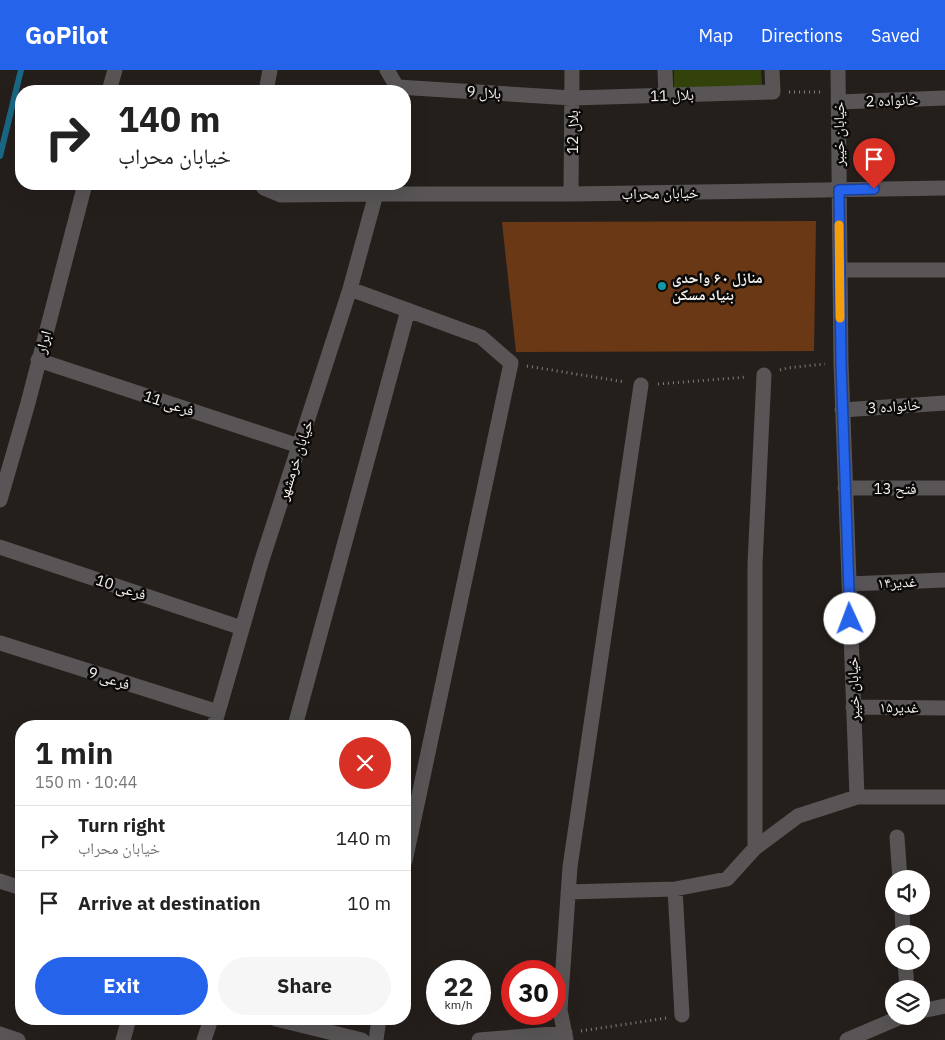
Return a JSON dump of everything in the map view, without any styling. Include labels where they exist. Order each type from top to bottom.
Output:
[{"type":"street","points":[[111,85],[115,70]]},
{"type":"street","points":[[267,85],[270,70]]},
{"type":"street","name":"بلال 9","points":[[387,70],[396,85]]},
{"type":"street","name":"بلال 12","points":[[571,194],[572,70]]},
{"type":"street","points":[[665,70],[666,96]]},
{"type":"street","points":[[772,70],[773,92]]},
{"type":"street","name":"خیابان خیبر","points":[[838,70],[842,410],[857,797]]},
{"type":"street","name":"بلال 9","points":[[411,88],[572,98]]},
{"type":"street","name":"بلال 11","points":[[572,98],[773,92]]},
{"type":"street","name":"خانواده 2","points":[[838,97],[945,98]]},
{"type":"street","name":"خیابان محراب","points":[[269,190],[281,195],[571,194],[945,188]]},
{"type":"street","name":"ابرار","points":[[0,500],[28,403],[83,190]]},
{"type":"street","name":"خیابان خرمشهر","points":[[216,719],[261,563],[350,289],[376,194]]},
{"type":"street","points":[[840,270],[945,270]]},
{"type":"street","points":[[350,289],[481,337],[512,363],[411,830]]},
{"type":"street","points":[[297,720],[408,310]]},
{"type":"street","name":"فرعی 11","points":[[38,360],[299,446]]},
{"type":"street","points":[[755,848],[755,564],[764,375]]},
{"type":"street","points":[[479,1040],[566,1037],[560,1010],[568,892],[641,385]]},
{"type":"street","name":"خانواده 3","points":[[842,410],[945,403]]},
{"type":"street","name":"فتح 13","points":[[845,488],[945,488]]},
{"type":"street","name":"فرعی 10","points":[[0,547],[242,628]]},
{"type":"street","name":"غدیر۱۴","points":[[849,584],[945,580]]},
{"type":"street","name":"فرعی 9","points":[[0,643],[216,719]]},
{"type":"street","name":"غدیر۱۵","points":[[853,706],[945,708]]},
{"type":"street","points":[[568,892],[675,889],[727,880],[755,848],[798,816],[857,797],[945,797]]},
{"type":"street","points":[[897,837],[899,870]]},
{"type":"street","points":[[0,881],[15,886]]},
{"type":"street","points":[[675,889],[682,1015]]},
{"type":"street","points":[[930,1009],[945,1006]]},
{"type":"street","points":[[852,1039],[885,1024]]},
{"type":"street","points":[[123,1040],[127,1025]]},
{"type":"street","points":[[204,1040],[209,1025]]},
{"type":"street","points":[[301,1025],[362,1040]]},
{"type":"street","points":[[376,1040],[378,1025]]},
{"type":"street","points":[[0,1034],[18,1040]]},
{"type":"path","points":[[773,92],[838,97]]},
{"type":"path","points":[[512,363],[641,385],[764,375],[787,368],[841,363]]},
{"type":"path","points":[[566,1037],[682,1015]]},
{"type":"green space","points":[[674,70],[761,70],[762,88],[674,88]]},
{"type":"building","name":"منازل ۶۰ واحدی بنیاد مسکن","points":[[816,221],[814,351],[516,352],[502,222]]},
{"type":"waterway","points":[[17,85],[21,70]]},
{"type":"waterway","points":[[0,156],[15,95]]},
{"type":"slow traffic","points":[[839,225],[840,318]]},
{"type":"place","name":"منازل ۶۰ واحدی بنیاد مسکن","points":[[662,286]]},
{"type":"route","points":[[850,619],[841,363],[839,190],[874,189]]}]
